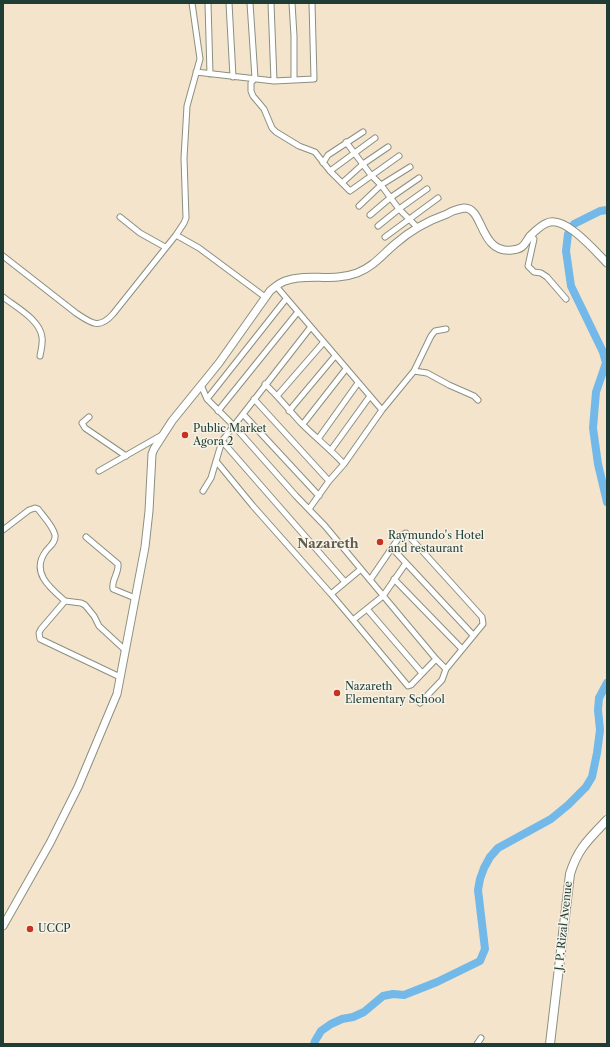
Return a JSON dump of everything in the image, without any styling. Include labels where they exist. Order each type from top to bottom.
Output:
[{"type":"main road","points":[[3,926],[50,844],[78,787],[117,694],[146,541],[152,454],[172,421],[223,358],[265,297],[280,283],[290,279],[345,277],[356,274],[377,262],[394,244],[425,222],[458,209],[465,208],[474,212],[485,236],[497,248],[505,250],[520,248],[524,246],[530,236],[548,222],[560,222],[580,237],[607,263]]},
{"type":"main road","name":"J. P. Rizal Avenue","points":[[550,1044],[570,874],[578,852],[586,841],[607,820]]},
{"type":"street","points":[[3,256],[76,313],[88,321],[99,323],[107,321],[176,235],[186,218],[184,158],[187,106],[200,59],[192,3]]},
{"type":"street","points":[[208,3],[210,74]]},
{"type":"street","points":[[229,3],[233,77]]},
{"type":"street","points":[[250,3],[254,78],[251,91],[253,96],[264,109],[272,128],[298,146],[314,152],[350,191],[399,156]]},
{"type":"street","points":[[271,3],[274,81]]},
{"type":"street","points":[[292,3],[294,80]]},
{"type":"street","points":[[196,72],[274,81],[312,80],[315,76],[312,3]]},
{"type":"street","points":[[323,163],[328,155],[363,132]]},
{"type":"street","points":[[330,171],[375,138]]},
{"type":"street","points":[[346,142],[390,198],[417,227]]},
{"type":"street","points":[[342,182],[363,164],[388,147]]},
{"type":"street","points":[[359,206],[381,185],[410,168]]},
{"type":"street","points":[[370,214],[419,178]]},
{"type":"street","points":[[378,226],[399,208],[427,189]]},
{"type":"street","points":[[385,237],[438,198]]},
{"type":"street","points":[[120,218],[140,233],[166,247]]},
{"type":"street","points":[[176,235],[198,248],[265,297]]},
{"type":"street","points":[[530,236],[534,239],[528,266],[534,272],[541,273],[547,277],[566,299]]},
{"type":"street","points":[[276,286],[297,313],[382,410]]},
{"type":"street","points":[[3,297],[30,318],[39,328],[42,336],[40,356]]},
{"type":"street","points":[[207,399],[286,299]]},
{"type":"street","points":[[218,411],[297,313]]},
{"type":"street","points":[[203,491],[211,478],[222,440],[310,328]]},
{"type":"street","points":[[309,509],[329,481],[344,464],[382,410],[414,372],[431,336],[435,331],[446,329]]},
{"type":"street","points":[[277,396],[323,343]]},
{"type":"street","points":[[290,411],[335,356]]},
{"type":"street","points":[[303,424],[346,370]]},
{"type":"street","points":[[414,372],[427,373],[470,393],[478,400]]},
{"type":"street","points":[[318,439],[358,383]]},
{"type":"street","points":[[265,384],[344,464]]},
{"type":"street","points":[[201,385],[207,399],[234,426],[325,526],[446,670]]},
{"type":"street","points":[[331,450],[370,396]]},
{"type":"street","points":[[254,399],[329,481]]},
{"type":"street","points":[[243,414],[319,496]]},
{"type":"street","points":[[89,417],[82,423],[85,428],[126,456]]},
{"type":"street","points":[[99,471],[163,435]]},
{"type":"street","points":[[222,440],[345,582]]},
{"type":"street","points":[[216,461],[408,686],[411,685],[436,659]]},
{"type":"street","points":[[3,530],[29,510],[35,508],[38,509],[55,537],[54,542],[42,557],[40,565],[41,573],[47,583],[66,601],[85,605],[94,616],[99,626],[125,650]]},
{"type":"street","points":[[370,580],[402,534],[408,534],[482,617],[483,624],[446,670],[442,680],[420,703]]},
{"type":"street","points":[[86,537],[118,564],[118,570],[112,586],[113,589],[135,598]]},
{"type":"street","points":[[392,548],[473,635]]},
{"type":"street","points":[[353,620],[383,596],[406,564]]},
{"type":"street","points":[[331,594],[361,569]]},
{"type":"street","points":[[394,579],[462,649]]},
{"type":"street","points":[[66,601],[41,629],[39,634],[40,639],[120,677]]},
{"type":"street","points":[[367,609],[422,673]]},
{"type":"street","points":[[477,1044],[481,1038]]},
{"type":"waterway","points":[[574,224],[600,211],[607,210]]},
{"type":"waterway","points":[[568,234],[566,251],[571,286],[603,352],[606,363],[596,392],[593,428],[598,464],[607,502]]},
{"type":"waterway","points":[[314,1044],[321,1031],[331,1024],[364,1012],[383,996],[393,994],[404,995],[437,982],[480,961],[485,949],[478,890],[484,868],[490,857],[498,848],[551,819],[586,787],[592,777],[597,753],[600,730],[598,710],[599,698],[607,683]]},
{"type":"place","name":"Public Market Agora 2","points":[[185,435]]},
{"type":"place","name":"Raymundo's Hotel and restaurant","points":[[380,542]]},
{"type":"place","name":"Nazareth Elementary School","points":[[337,693]]},
{"type":"place","name":"UCCP","points":[[30,929]]},
{"type":"district","name":"Nazareth","points":[[328,544]]}]
